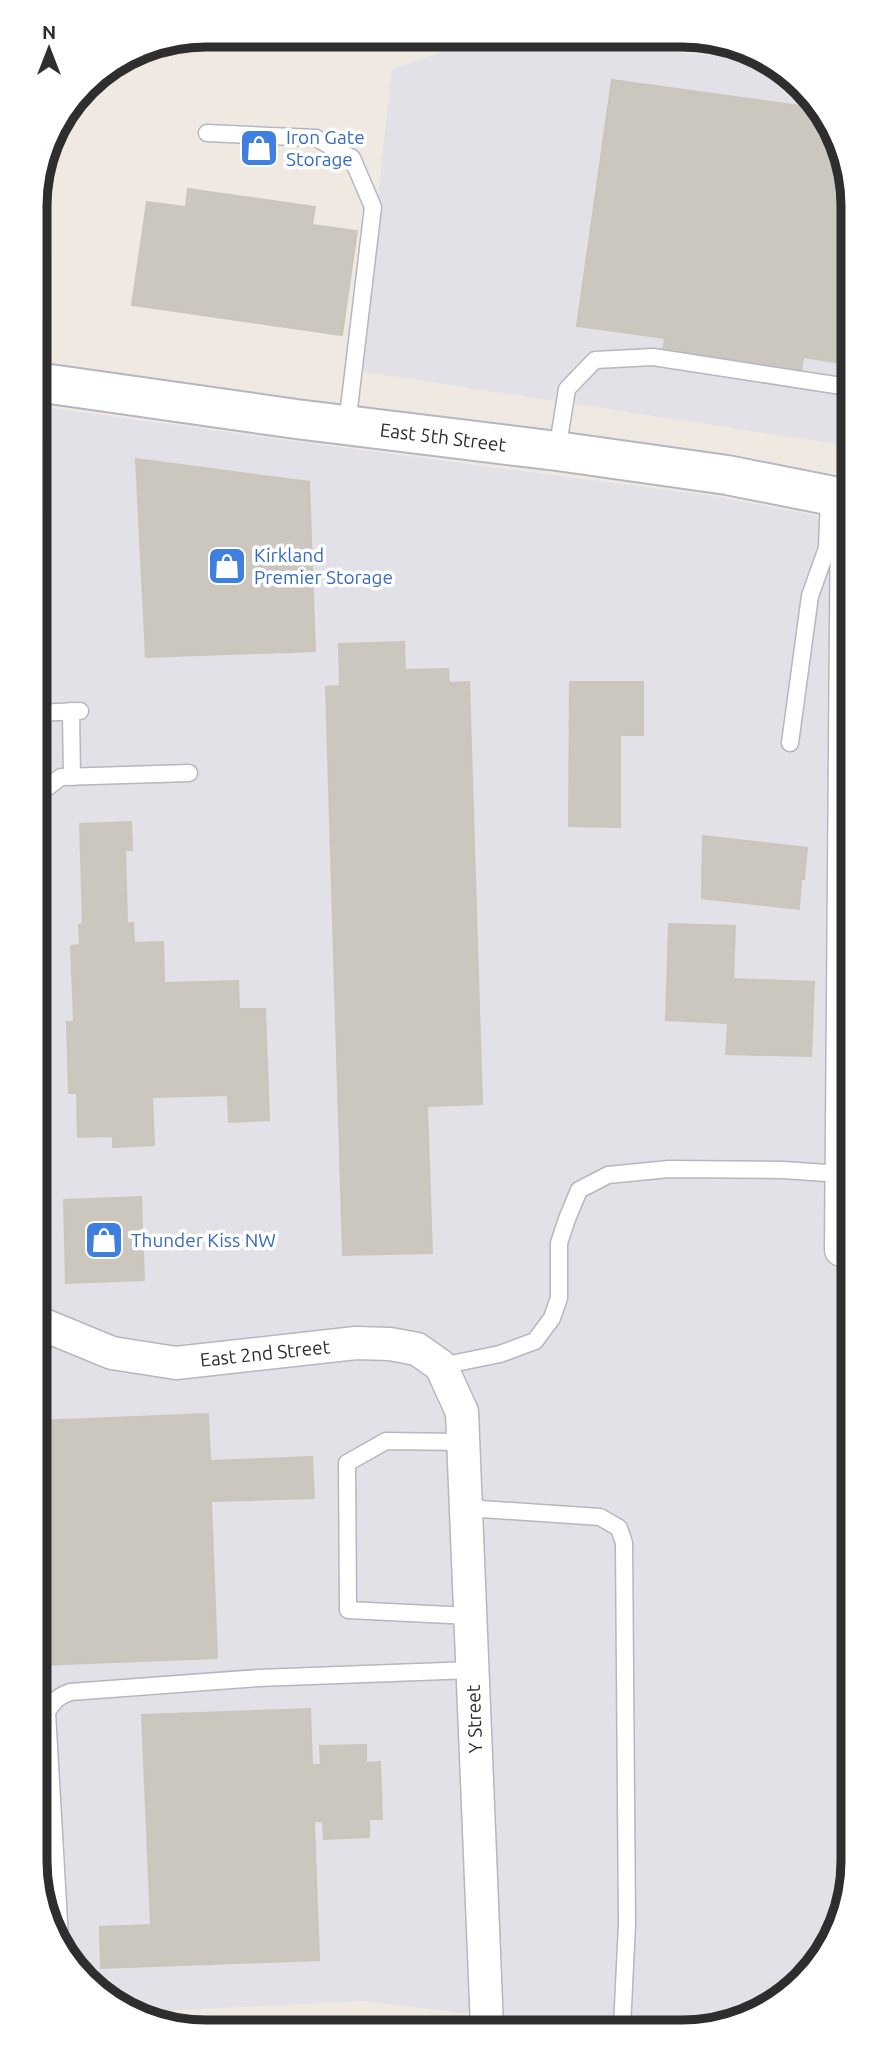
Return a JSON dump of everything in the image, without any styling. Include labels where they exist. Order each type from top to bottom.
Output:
[{"type":"street","name":"East 5th Street","points":[[48,384],[727,475],[841,498]]},
{"type":"street","name":"East 2nd Street","points":[[47,1326],[112,1353],[176,1363],[356,1343],[390,1344],[416,1349],[441,1366]]},
{"type":"street","points":[[441,1366],[462,1427]]},
{"type":"street","name":"Y Street","points":[[462,1427],[487,2020]]},
{"type":"lane","points":[[208,133],[316,138],[352,158],[373,207],[348,425]]},
{"type":"lane","points":[[556,451],[567,389],[594,360],[653,357],[841,386]]},
{"type":"lane","points":[[790,743],[810,596],[841,499]]},
{"type":"lane","points":[[48,712],[77,711],[72,777]]},
{"type":"lane","points":[[48,787],[61,777],[189,773]]},
{"type":"lane","points":[[441,1366],[500,1354],[535,1340],[552,1318],[559,1298],[559,1243],[579,1189],[608,1175],[669,1169],[783,1170],[840,1174]]},
{"type":"lane","points":[[462,1427],[386,1441],[348,1462],[348,1610],[470,1616]]},
{"type":"lane","points":[[466,1508],[600,1517],[619,1528],[624,1543],[628,1924],[622,2020]]},
{"type":"lane","points":[[47,1712],[54,1701],[70,1692],[258,1678],[472,1670]]},
{"type":"lane","points":[[47,1714],[59,1922]]},
{"type":"shaded area","points":[[457,47],[627,47],[740,59],[770,74],[787,87],[808,109],[829,145],[839,185],[841,445],[359,371],[392,69]]},
{"type":"shaded area","points":[[48,408],[713,496],[841,521],[840,1871],[838,1892],[829,1922],[801,1966],[779,1987],[743,2008],[703,2018],[521,2020],[364,2001],[155,2011],[109,1987],[80,1958],[59,1922],[49,1882]]},
{"type":"building","points":[[612,80],[806,107],[829,145],[839,185],[841,363],[803,357],[801,372],[663,352],[665,338],[577,326]]},
{"type":"building","points":[[188,189],[315,207],[312,225],[357,231],[342,335],[132,305],[147,202],[186,207]]},
{"type":"building","name":"Kirkland Premier Storage","points":[[136,459],[309,482],[315,651],[146,657]]},
{"type":"building","points":[[404,642],[405,670],[448,669],[449,683],[469,682],[482,1104],[427,1106],[432,1253],[343,1255],[326,687],[340,686],[339,644]]},
{"type":"building","points":[[570,682],[643,682],[643,735],[620,735],[620,827],[569,826]]},
{"type":"building","points":[[131,822],[132,850],[125,850],[127,923],[133,923],[134,943],[163,942],[164,983],[238,981],[239,1009],[265,1009],[269,1120],[229,1122],[228,1095],[152,1097],[154,1145],[113,1147],[113,1136],[78,1137],[77,1093],[69,1093],[67,1022],[74,1022],[71,946],[80,945],[79,925],[83,924],[80,824]]},
{"type":"building","points":[[703,836],[807,848],[799,909],[702,898]]},
{"type":"building","points":[[669,924],[735,926],[733,979],[814,982],[811,1056],[726,1054],[728,1023],[666,1020]]},
{"type":"building","name":"Thunder Kiss NW","points":[[141,1197],[144,1280],[66,1283],[64,1200]]},
{"type":"building","points":[[208,1414],[210,1461],[312,1457],[314,1498],[211,1501],[217,1658],[47,1665],[47,1421]]},
{"type":"building","points":[[310,1709],[312,1765],[321,1765],[320,1746],[366,1745],[366,1763],[380,1762],[382,1819],[369,1819],[369,1837],[324,1839],[323,1821],[314,1821],[319,1960],[101,1968],[100,1927],[151,1925],[142,1715]]},
{"type":"place","name":"Iron Gate Storage","points":[[259,148]]},
{"type":"place","name":"Kirkland Premier Storage","points":[[227,566]]},
{"type":"place","name":"Thunder Kiss NW","points":[[104,1240]]}]
